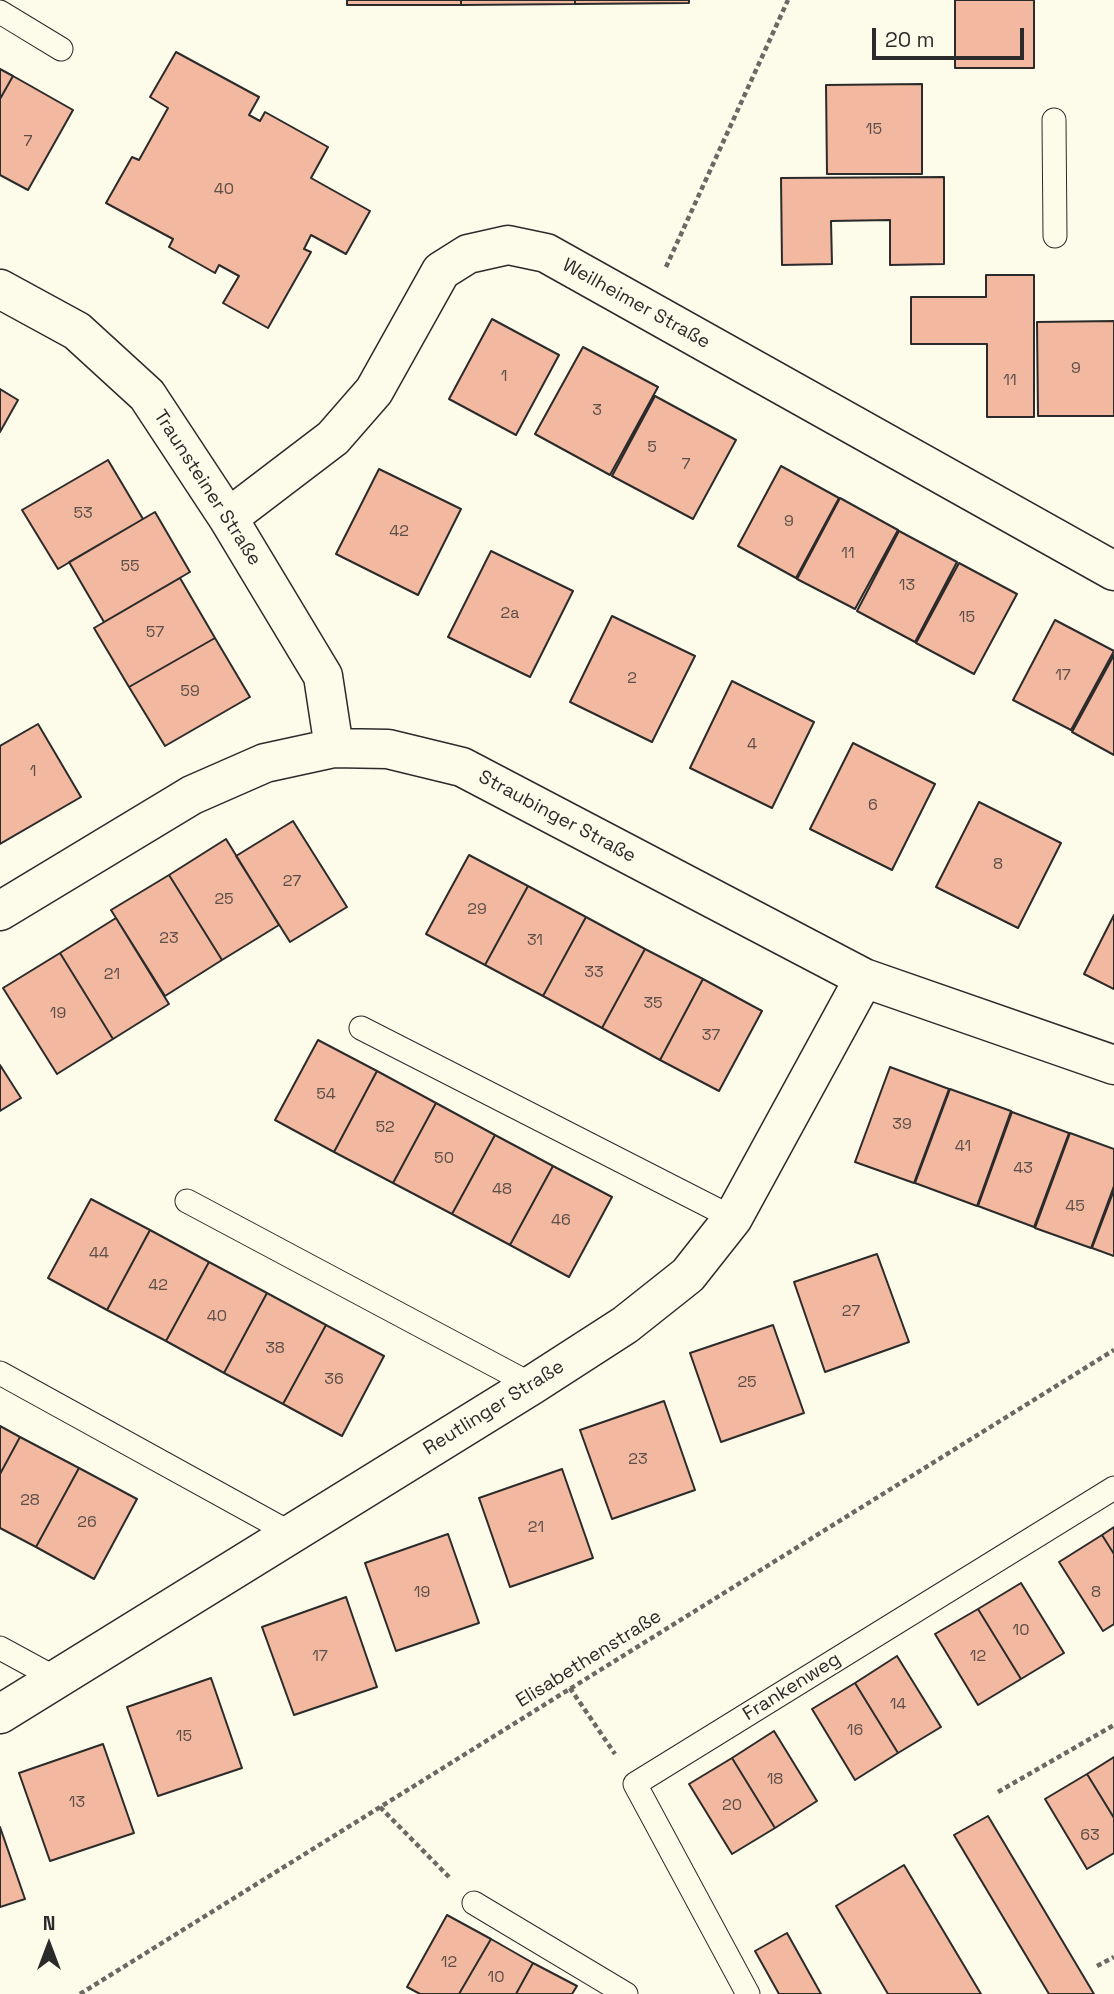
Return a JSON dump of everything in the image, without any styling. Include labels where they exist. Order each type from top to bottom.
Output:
[{"type":"street","name":"Weilheimer Straße","points":[[228,518],[333,438],[374,391],[441,271],[468,254],[508,245],[546,253],[1114,571]]},
{"type":"street","name":"Traunsteiner Straße","points":[[0,289],[77,331],[147,395],[228,518],[323,676],[334,748]]},
{"type":"street","name":"Straubinger Straße","points":[[0,911],[192,794],[265,763],[334,748],[388,749],[462,767],[864,978],[1114,1065]]},
{"type":"street","name":"Reutlinger Straße","points":[[0,1714],[531,1385],[625,1325],[688,1275],[733,1218],[864,978]]},
{"type":"lane","points":[[0,12],[61,49]]},
{"type":"lane","points":[[1054,120],[1055,236]]},
{"type":"lane","points":[[361,1028],[733,1218]]},
{"type":"lane","points":[[187,1201],[531,1385]]},
{"type":"lane","points":[[0,1373],[292,1534]]},
{"type":"lane","name":"Frankenweg","points":[[635,1784],[1114,1488]]},
{"type":"lane","points":[[0,1648],[57,1679]]},
{"type":"lane","points":[[635,1784],[748,1994]]},
{"type":"lane","points":[[474,1903],[626,1994]]},
{"type":"path","points":[[646,309],[789,0]]},
{"type":"path","name":"Elisabethenstraße","points":[[80,1994],[1114,1350]]},
{"type":"path","points":[[570,1688],[635,1784]]},
{"type":"path","points":[[998,1792],[1114,1725]]},
{"type":"path","points":[[380,1807],[474,1903]]},
{"type":"path","points":[[1097,1966],[1114,1957]]},
{"type":"building","points":[[347,0],[461,0],[461,5],[347,5]]},
{"type":"building","points":[[461,0],[575,0],[575,4],[461,5]]},
{"type":"building","points":[[575,0],[689,0],[689,3],[575,4]]},
{"type":"building","points":[[955,0],[1034,0],[1034,68],[955,68]]},
{"type":"building","points":[[176,52],[259,97],[249,115],[260,121],[265,112],[328,147],[311,178],[370,211],[346,254],[311,235],[304,249],[311,252],[268,328],[223,303],[239,276],[219,265],[215,273],[169,247],[173,239],[106,203],[132,157],[139,160],[168,108],[150,97]]},
{"type":"building","points":[[0,69],[13,76],[0,99]]},
{"type":"building","points":[[13,76],[73,110],[28,190],[0,175],[0,99]]},
{"type":"building","points":[[922,84],[922,174],[827,174],[826,85]]},
{"type":"building","points":[[944,177],[944,264],[890,265],[890,220],[831,221],[832,264],[782,265],[781,178]]},
{"type":"building","points":[[986,275],[1034,275],[1034,417],[987,417],[987,344],[911,344],[911,297],[986,297]]},
{"type":"building","points":[[492,319],[559,355],[516,435],[449,399]]},
{"type":"building","points":[[1114,321],[1114,416],[1038,416],[1037,322]]},
{"type":"building","points":[[583,347],[658,387],[610,475],[535,434]]},
{"type":"building","points":[[0,389],[18,400],[0,432]]},
{"type":"building","points":[[655,396],[736,440],[693,519],[612,476]]},
{"type":"building","points":[[108,460],[143,519],[58,569],[22,510]]},
{"type":"building","points":[[781,466],[839,498],[796,578],[738,546]]},
{"type":"building","points":[[379,469],[461,509],[418,595],[336,554]]},
{"type":"building","points":[[840,498],[898,530],[855,609],[797,579]]},
{"type":"building","points":[[155,512],[190,572],[104,622],[69,562]]},
{"type":"building","points":[[899,531],[957,562],[915,642],[857,611]]},
{"type":"building","points":[[491,551],[573,591],[530,677],[448,637]]},
{"type":"building","points":[[959,563],[1017,594],[974,674],[916,643]]},
{"type":"building","points":[[180,578],[215,638],[129,687],[94,628]]},
{"type":"building","points":[[612,616],[695,656],[652,742],[570,702]]},
{"type":"building","points":[[1055,620],[1114,651],[1071,730],[1013,700]]},
{"type":"building","points":[[215,638],[250,697],[165,746],[129,687]]},
{"type":"building","points":[[1114,655],[1114,755],[1072,732]]},
{"type":"building","points":[[732,681],[814,722],[772,808],[690,768]]},
{"type":"building","points":[[38,724],[81,797],[0,844],[0,746]]},
{"type":"building","points":[[853,743],[935,784],[892,870],[810,829]]},
{"type":"building","points":[[979,802],[1061,843],[1018,928],[936,887]]},
{"type":"building","points":[[293,821],[347,907],[290,942],[236,856]]},
{"type":"building","points":[[226,839],[279,925],[222,960],[169,875]]},
{"type":"building","points":[[469,855],[528,886],[485,965],[426,934]]},
{"type":"building","points":[[169,875],[222,960],[165,996],[111,910]]},
{"type":"building","points":[[528,886],[586,917],[543,996],[485,965]]},
{"type":"building","points":[[1114,915],[1114,989],[1084,974]]},
{"type":"building","points":[[586,917],[645,949],[602,1028],[543,996]]},
{"type":"building","points":[[116,918],[169,1004],[113,1039],[60,953]]},
{"type":"building","points":[[645,949],[703,979],[660,1060],[602,1028]]},
{"type":"building","points":[[60,953],[113,1039],[57,1074],[3,988]]},
{"type":"building","points":[[703,979],[762,1011],[719,1091],[660,1060]]},
{"type":"building","points":[[318,1040],[377,1071],[334,1152],[275,1120]]},
{"type":"building","points":[[0,1065],[21,1098],[0,1111]]},
{"type":"building","points":[[890,1067],[949,1089],[914,1183],[855,1162]]},
{"type":"building","points":[[377,1071],[436,1103],[393,1183],[334,1152]]},
{"type":"building","points":[[950,1089],[1011,1111],[977,1206],[915,1183]]},
{"type":"building","points":[[436,1103],[495,1135],[452,1214],[393,1183]]},
{"type":"building","points":[[1012,1112],[1069,1133],[1034,1227],[978,1206]]},
{"type":"building","points":[[1070,1133],[1114,1149],[1114,1186],[1091,1248],[1035,1228]]},
{"type":"building","points":[[495,1135],[553,1166],[510,1245],[452,1214]]},
{"type":"building","points":[[553,1166],[612,1197],[569,1277],[510,1245]]},
{"type":"building","points":[[1114,1190],[1114,1256],[1092,1248]]},
{"type":"building","points":[[91,1199],[150,1230],[107,1310],[48,1278]]},
{"type":"building","points":[[150,1230],[209,1262],[166,1341],[107,1310]]},
{"type":"building","points":[[877,1254],[909,1342],[825,1372],[794,1282]]},
{"type":"building","points":[[209,1262],[267,1293],[224,1373],[166,1341]]},
{"type":"building","points":[[267,1293],[326,1325],[283,1404],[224,1373]]},
{"type":"building","points":[[326,1325],[384,1356],[342,1436],[283,1404]]},
{"type":"building","points":[[773,1325],[804,1413],[721,1442],[690,1353]]},
{"type":"building","points":[[664,1401],[695,1490],[612,1519],[580,1430]]},
{"type":"building","points":[[0,1426],[20,1437],[0,1474]]},
{"type":"building","points":[[20,1437],[79,1468],[36,1547],[0,1528],[0,1474]]},
{"type":"building","points":[[79,1468],[137,1499],[94,1579],[36,1547]]},
{"type":"building","points":[[562,1469],[593,1558],[510,1587],[479,1498]]},
{"type":"building","points":[[1114,1527],[1114,1554],[1102,1535]]},
{"type":"building","points":[[448,1534],[479,1623],[396,1651],[365,1563]]},
{"type":"building","points":[[1102,1535],[1114,1554],[1114,1624],[1103,1631],[1059,1562]]},
{"type":"building","points":[[1021,1583],[1064,1653],[1021,1679],[978,1609]]},
{"type":"building","points":[[346,1597],[377,1687],[294,1715],[262,1627]]},
{"type":"building","points":[[978,1609],[1021,1679],[978,1705],[935,1634]]},
{"type":"building","points":[[897,1656],[941,1727],[898,1753],[855,1683]]},
{"type":"building","points":[[211,1678],[242,1768],[158,1796],[127,1707]]},
{"type":"building","points":[[855,1683],[898,1753],[855,1780],[812,1709]]},
{"type":"building","points":[[774,1731],[817,1801],[775,1828],[732,1758]]},
{"type":"building","points":[[103,1744],[134,1833],[50,1861],[19,1773]]},
{"type":"building","points":[[1114,1757],[1114,1818],[1087,1774]]},
{"type":"building","points":[[732,1758],[775,1828],[732,1854],[689,1784]]},
{"type":"building","points":[[1087,1774],[1114,1818],[1114,1853],[1087,1869],[1045,1799]]},
{"type":"building","points":[[988,1816],[1094,1994],[1049,1994],[954,1835]]},
{"type":"building","points":[[0,1827],[25,1899],[0,1907]]},
{"type":"building","points":[[904,1865],[981,1994],[888,1994],[836,1906]]},
{"type":"building","points":[[447,1915],[491,1939],[459,1994],[420,1994],[407,1987]]},
{"type":"building","points":[[787,1933],[821,1994],[779,1994],[755,1951]]},
{"type":"building","points":[[491,1939],[533,1963],[516,1994],[459,1994]]},
{"type":"building","points":[[533,1963],[577,1986],[572,1994],[516,1994]]}]
